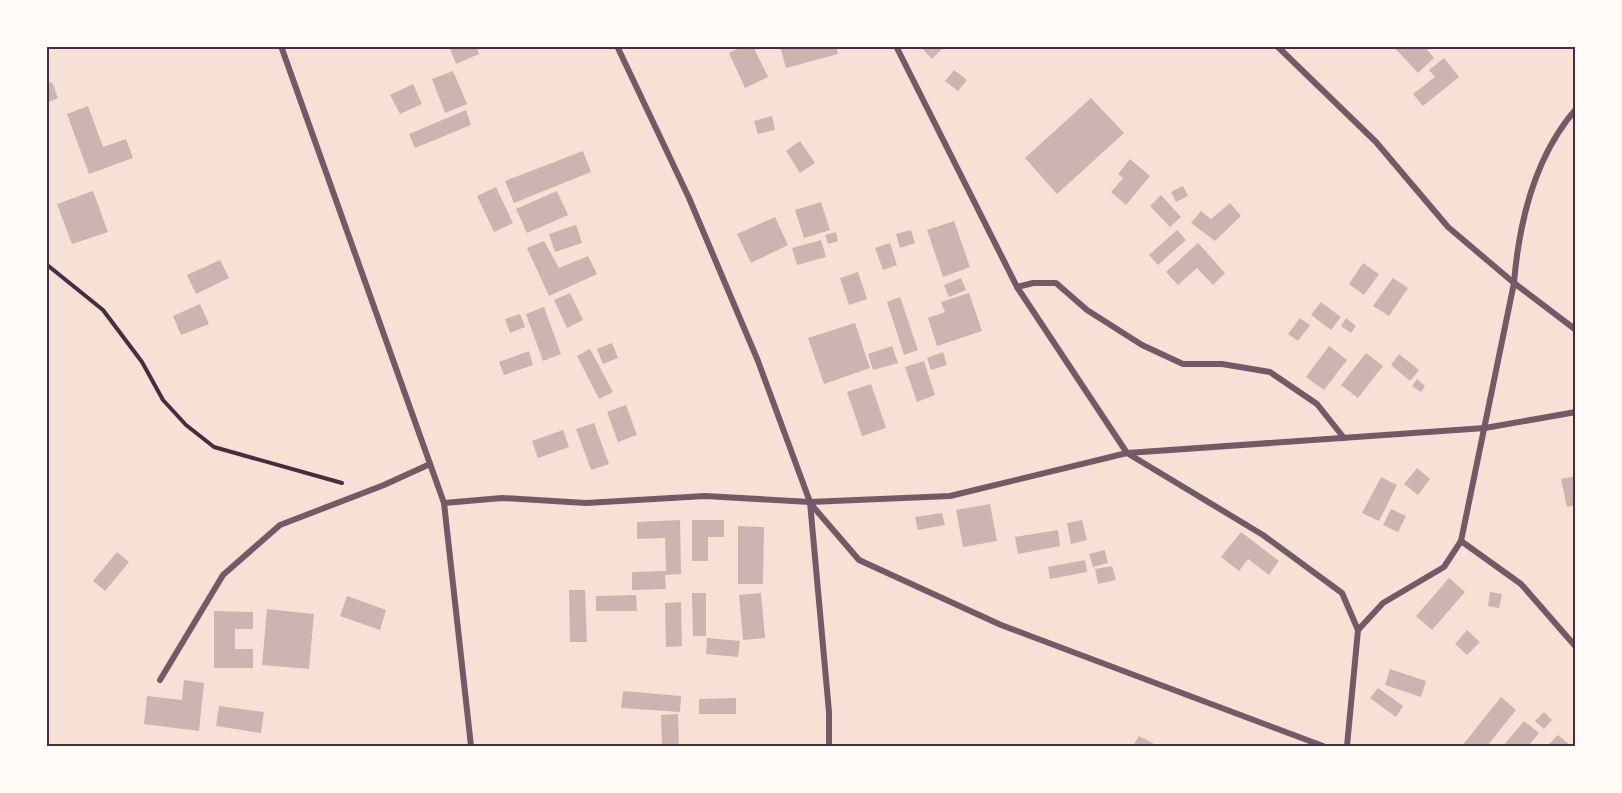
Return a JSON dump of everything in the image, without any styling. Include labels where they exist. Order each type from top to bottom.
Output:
[{"type":"street","points":[[281,46],[444,503],[471,747]]},
{"type":"street","points":[[616,46],[689,198],[758,361],[810,502],[829,712],[829,747]]},
{"type":"street","points":[[896,46],[1017,287],[1126,453],[1263,535],[1342,593],[1358,630],[1347,747]]},
{"type":"street","points":[[1277,46],[1376,142],[1448,227],[1514,283],[1575,330]]},
{"type":"street","points":[[1358,630],[1383,603],[1444,567],[1461,541],[1514,283],[1516,257],[1529,198],[1559,128],[1575,109]]},
{"type":"street","points":[[1017,287],[1033,283],[1056,283],[1087,310],[1133,339],[1183,364],[1222,364],[1270,372],[1317,404],[1344,438]]},
{"type":"street","points":[[444,503],[502,498],[586,503],[705,496],[810,502],[950,496],[1126,453],[1485,428],[1575,412]]},
{"type":"street","points":[[160,680],[223,574],[280,525],[369,491],[430,464]]},
{"type":"street","points":[[810,502],[859,560],[1001,625],[1323,747]]},
{"type":"street","points":[[1461,541],[1521,584],[1575,647]]},
{"type":"path","points":[[46,264],[103,310],[142,362],[163,399],[186,425],[214,447],[369,491]]},
{"type":"building","points":[[449,46],[476,46],[479,54],[456,64]]},
{"type":"building","points":[[743,46],[753,46],[768,77],[745,88],[729,53]]},
{"type":"building","points":[[780,46],[836,46],[838,54],[786,68]]},
{"type":"building","points":[[920,46],[945,46],[932,59]]},
{"type":"building","points":[[1393,46],[1424,46],[1434,58],[1418,73]]},
{"type":"building","points":[[1444,58],[1459,77],[1423,106],[1413,94],[1435,77],[1429,70]]},
{"type":"building","points":[[954,70],[967,80],[958,91],[945,81]]},
{"type":"building","points":[[453,71],[467,104],[445,113],[432,79]]},
{"type":"building","points":[[52,82],[58,98],[46,103],[46,84]]},
{"type":"building","points":[[413,84],[422,104],[400,114],[390,95]]},
{"type":"building","points":[[1091,98],[1124,133],[1057,194],[1025,158]]},
{"type":"building","points":[[88,106],[103,147],[126,139],[133,158],[89,174],[67,114]]},
{"type":"building","points":[[466,110],[471,125],[415,148],[409,134]]},
{"type":"building","points":[[772,116],[775,130],[758,134],[754,121]]},
{"type":"building","points":[[800,141],[815,163],[800,173],[786,151]]},
{"type":"building","points":[[583,151],[591,172],[514,203],[505,181]]},
{"type":"building","points":[[1130,159],[1150,176],[1126,205],[1111,192],[1123,178],[1118,174]]},
{"type":"building","points":[[1183,186],[1188,196],[1176,202],[1171,192]]},
{"type":"building","points":[[496,187],[513,223],[494,232],[477,196]]},
{"type":"building","points":[[93,191],[108,232],[72,244],[57,204]]},
{"type":"building","points":[[557,191],[568,215],[527,233],[516,209]]},
{"type":"building","points":[[1161,195],[1181,217],[1170,227],[1150,206]]},
{"type":"building","points":[[821,202],[830,230],[804,238],[795,210]]},
{"type":"building","points":[[1230,203],[1241,216],[1215,241],[1191,223],[1201,211],[1211,219]]},
{"type":"building","points":[[775,217],[788,245],[751,263],[737,234]]},
{"type":"building","points":[[954,221],[970,267],[943,277],[927,230]]},
{"type":"building","points":[[576,225],[582,243],[555,252],[549,234]]},
{"type":"building","points":[[911,230],[915,243],[900,248],[896,234]]},
{"type":"building","points":[[1177,230],[1186,240],[1158,265],[1149,255]]},
{"type":"building","points":[[836,232],[838,241],[828,244],[825,235]]},
{"type":"building","points":[[821,240],[826,257],[797,265],[792,248]]},
{"type":"building","points":[[544,241],[559,268],[588,256],[597,274],[549,296],[527,248]]},
{"type":"building","points":[[890,243],[897,265],[883,270],[875,248]]},
{"type":"building","points":[[1198,243],[1225,273],[1213,285],[1197,268],[1178,285],[1166,272]]},
{"type":"building","points":[[220,260],[229,278],[196,294],[187,275]]},
{"type":"building","points":[[1363,263],[1379,274],[1364,295],[1349,284]]},
{"type":"building","points":[[858,272],[867,299],[849,305],[840,278]]},
{"type":"building","points":[[961,278],[966,290],[949,297],[944,285]]},
{"type":"building","points":[[1393,278],[1408,288],[1389,316],[1373,306]]},
{"type":"building","points":[[570,293],[583,320],[567,328],[554,300]]},
{"type":"building","points":[[969,293],[982,331],[937,346],[928,318],[945,312],[941,302]]},
{"type":"building","points":[[900,297],[918,350],[904,355],[887,302]]},
{"type":"building","points":[[1321,302],[1341,317],[1331,330],[1311,315]]},
{"type":"building","points":[[200,304],[209,324],[181,335],[173,316]]},
{"type":"building","points":[[544,307],[561,354],[543,361],[526,314]]},
{"type":"building","points":[[520,314],[525,327],[510,333],[505,319]]},
{"type":"building","points":[[1300,318],[1310,325],[1298,341],[1288,334]]},
{"type":"building","points":[[1346,318],[1356,326],[1351,333],[1341,326]]},
{"type":"building","points":[[855,323],[870,368],[824,384],[808,338]]},
{"type":"building","points":[[612,343],[618,358],[603,364],[597,349]]},
{"type":"building","points":[[892,346],[898,363],[873,370],[868,354]]},
{"type":"building","points":[[1329,346],[1347,360],[1324,390],[1306,377]]},
{"type":"building","points":[[590,349],[613,392],[599,399],[577,356]]},
{"type":"building","points":[[529,351],[533,365],[504,375],[499,362]]},
{"type":"building","points":[[943,352],[947,365],[931,370],[927,358]]},
{"type":"building","points":[[1366,353],[1383,366],[1358,398],[1341,385]]},
{"type":"building","points":[[1399,354],[1419,370],[1410,381],[1391,365]]},
{"type":"building","points":[[924,361],[935,395],[917,402],[905,367]]},
{"type":"building","points":[[1417,379],[1425,386],[1421,392],[1412,386]]},
{"type":"building","points":[[871,384],[886,428],[862,436],[847,392]]},
{"type":"building","points":[[626,405],[637,435],[618,442],[607,412]]},
{"type":"building","points":[[594,423],[609,464],[591,470],[576,429]]},
{"type":"building","points":[[563,430],[569,447],[538,458],[532,441]]},
{"type":"building","points":[[1417,468],[1430,479],[1418,495],[1404,484]]},
{"type":"building","points":[[1576,476],[1576,505],[1567,507],[1561,479]]},
{"type":"building","points":[[1381,477],[1397,485],[1379,521],[1362,513]]},
{"type":"building","points":[[990,504],[997,541],[963,547],[956,510]]},
{"type":"building","points":[[1391,509],[1406,516],[1398,532],[1383,525]]},
{"type":"building","points":[[942,513],[945,525],[918,530],[915,517]]},
{"type":"building","points":[[680,520],[681,574],[665,575],[666,589],[632,590],[632,572],[666,571],[665,538],[637,539],[637,522]]},
{"type":"building","points":[[692,520],[724,520],[724,537],[708,537],[708,561],[692,561]]},
{"type":"building","points":[[1082,520],[1087,540],[1071,544],[1067,523]]},
{"type":"building","points":[[738,526],[764,527],[763,584],[738,584]]},
{"type":"building","points":[[1058,530],[1060,546],[1018,554],[1015,537]]},
{"type":"building","points":[[1241,532],[1279,561],[1269,575],[1248,559],[1239,571],[1221,557]]},
{"type":"building","points":[[1105,550],[1108,563],[1093,567],[1089,554]]},
{"type":"building","points":[[117,552],[129,562],[105,591],[93,581]]},
{"type":"building","points":[[1085,560],[1087,572],[1050,579],[1048,567]]},
{"type":"building","points":[[1112,566],[1116,580],[1098,584],[1095,569]]},
{"type":"building","points":[[1449,578],[1465,592],[1432,630],[1416,616]]},
{"type":"building","points":[[569,590],[585,590],[587,642],[570,642]]},
{"type":"building","points":[[1490,592],[1502,594],[1499,608],[1488,606]]},
{"type":"building","points":[[692,593],[706,593],[706,636],[693,636]]},
{"type":"building","points":[[761,593],[765,638],[743,640],[739,595]]},
{"type":"building","points":[[636,595],[637,611],[596,611],[596,596]]},
{"type":"building","points":[[347,596],[386,610],[380,630],[340,616]]},
{"type":"building","points":[[681,602],[682,646],[666,647],[665,603]]},
{"type":"building","points":[[267,609],[314,614],[309,669],[262,665]]},
{"type":"building","points":[[214,611],[253,612],[253,629],[235,629],[235,649],[253,649],[253,668],[214,668]]},
{"type":"building","points":[[1467,630],[1480,642],[1467,655],[1455,644]]},
{"type":"building","points":[[707,638],[740,641],[738,657],[706,654]]},
{"type":"building","points":[[1390,669],[1426,681],[1421,697],[1385,685]]},
{"type":"building","points":[[184,680],[204,683],[199,731],[144,724],[147,696],[182,700]]},
{"type":"building","points":[[1378,688],[1403,706],[1396,717],[1370,698]]},
{"type":"building","points":[[623,691],[681,696],[680,712],[621,708]]},
{"type":"building","points":[[1501,697],[1516,710],[1487,746],[1462,746]]},
{"type":"building","points":[[736,698],[736,714],[699,714],[699,699]]},
{"type":"building","points":[[219,706],[264,712],[261,733],[216,726]]},
{"type":"building","points":[[1544,712],[1552,720],[1544,729],[1535,721]]},
{"type":"building","points":[[678,714],[679,746],[662,746],[661,715]]},
{"type":"building","points":[[1524,721],[1539,733],[1528,746],[1503,746]]},
{"type":"building","points":[[1558,735],[1571,746],[1547,746]]},
{"type":"building","points":[[1139,736],[1158,746],[1133,746]]}]
